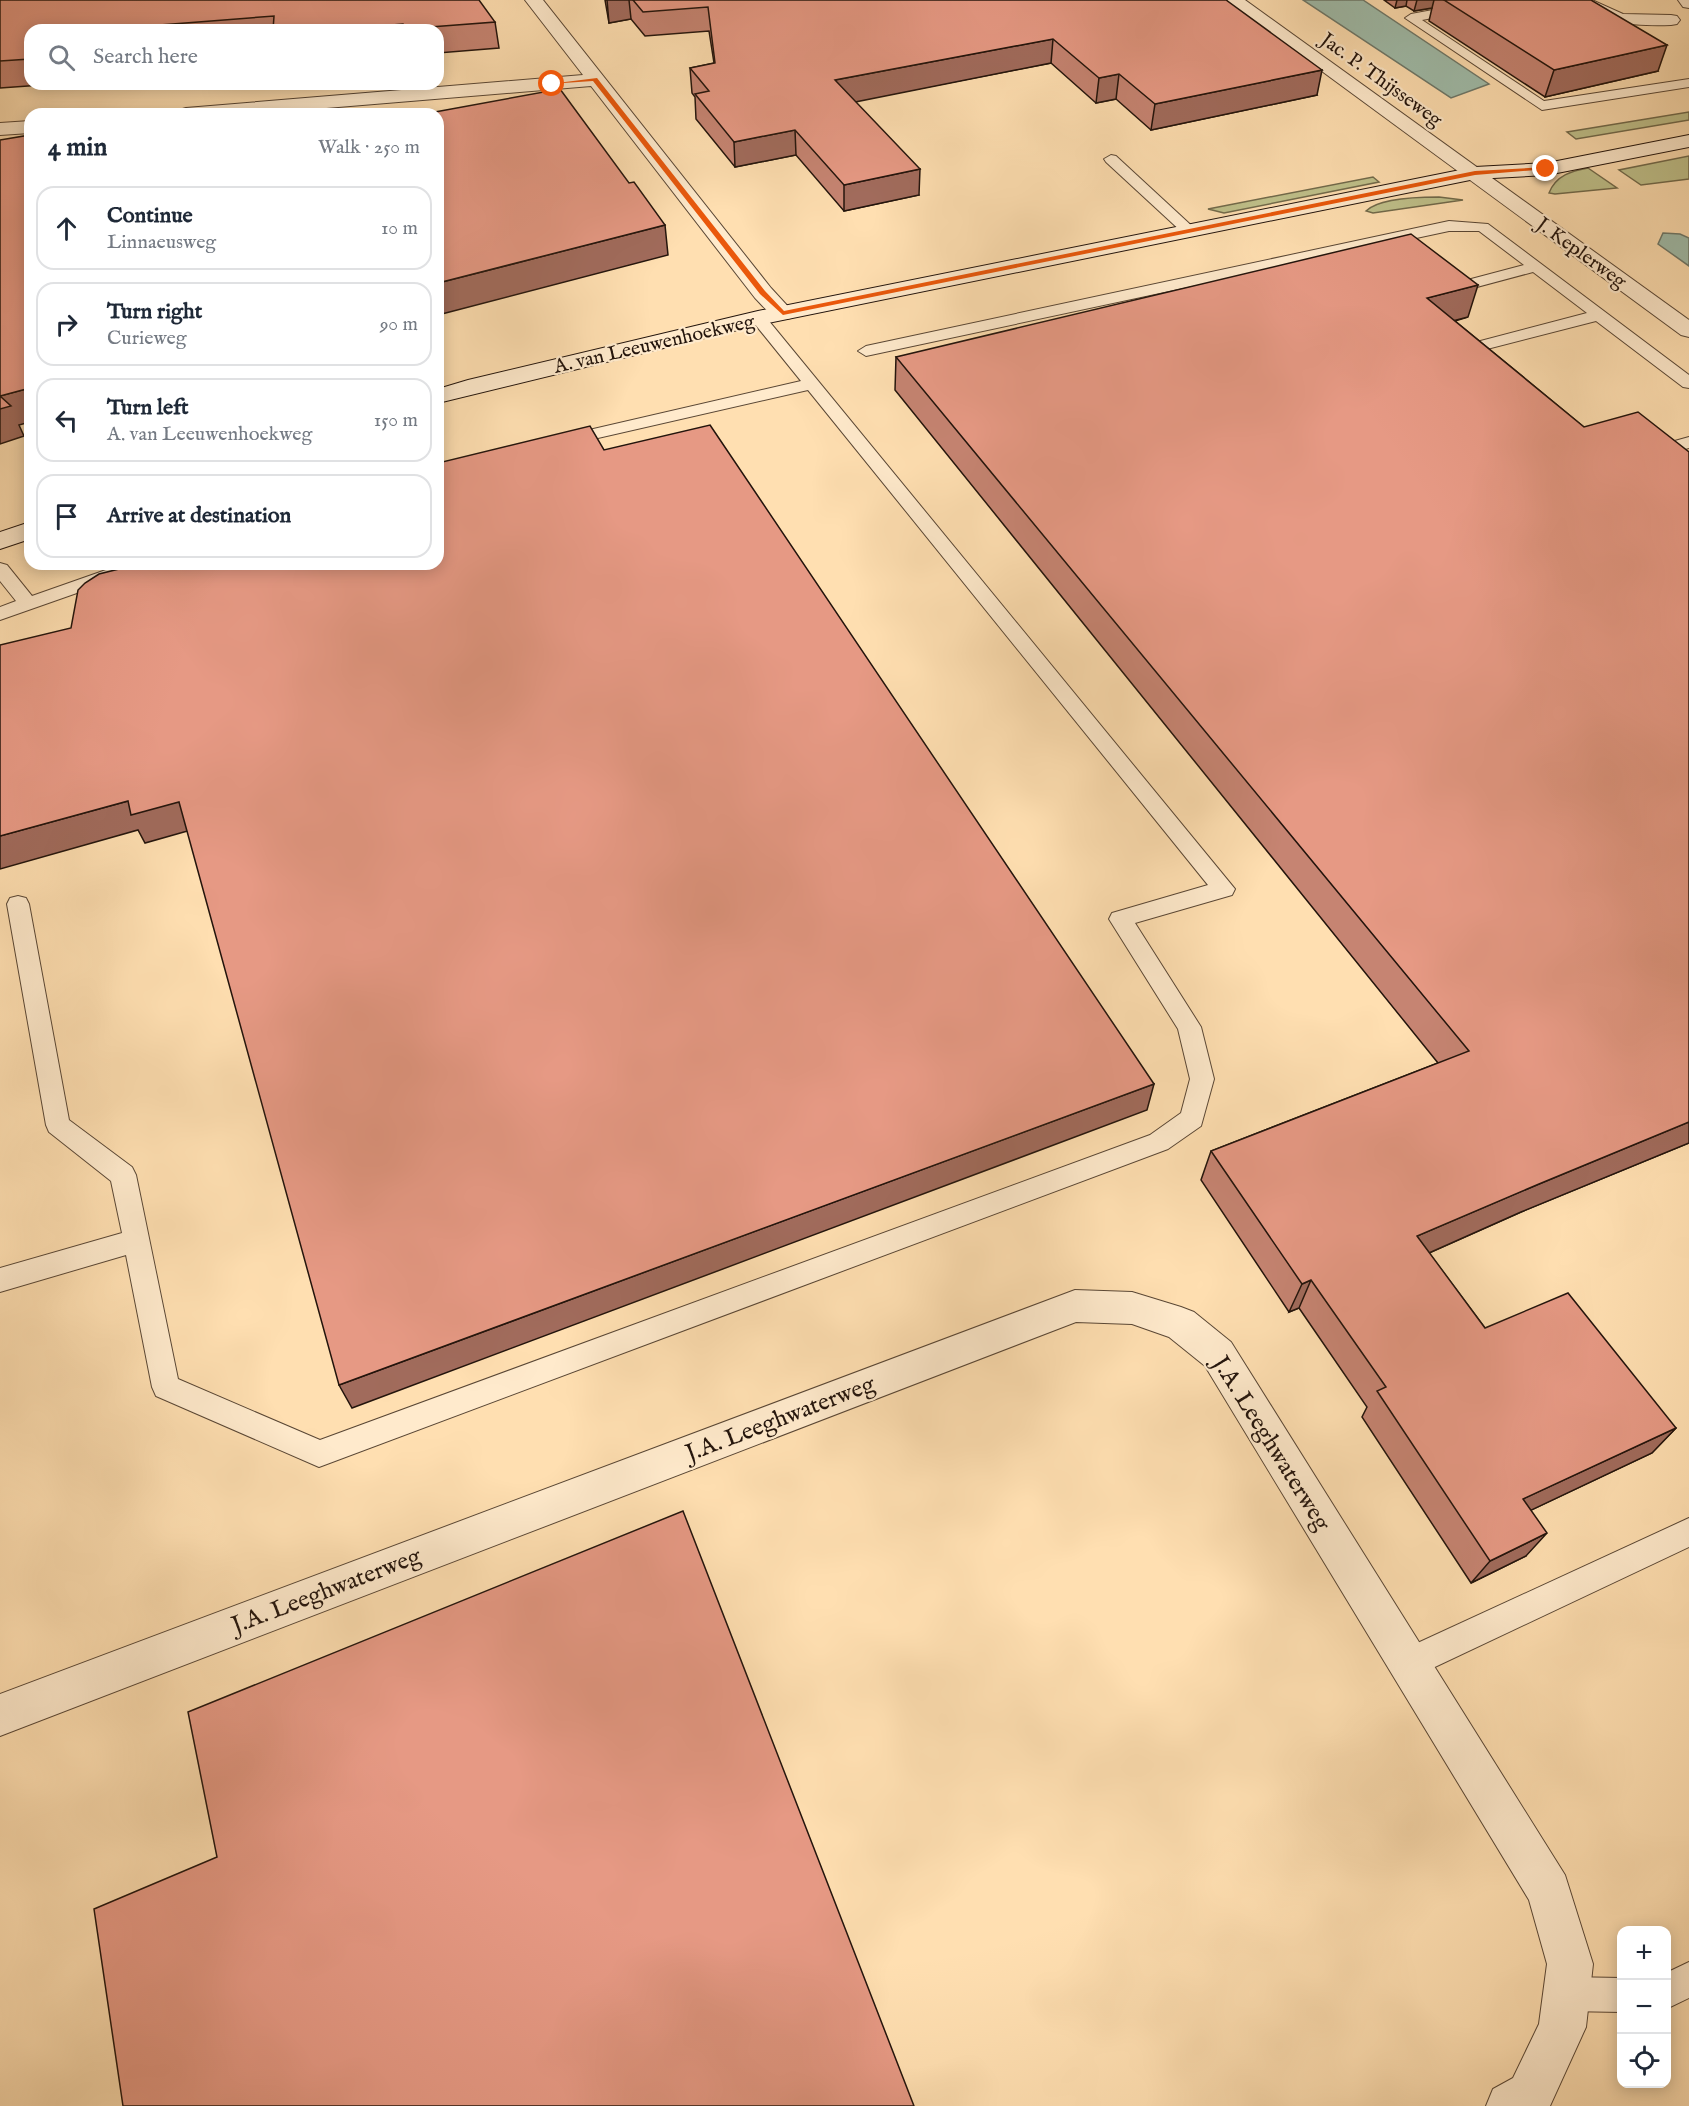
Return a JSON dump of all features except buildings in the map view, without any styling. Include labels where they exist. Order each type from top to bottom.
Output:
[{"type":"street","points":[[534,0],[763,293],[783,313]]},
{"type":"street","name":"Jac. P. Thijsseweg","points":[[1234,0],[1475,173]]},
{"type":"street","points":[[1579,0],[1602,14],[1633,22],[1671,20],[1689,13]]},
{"type":"street","points":[[1671,20],[1689,31]]},
{"type":"street","points":[[258,108],[595,80]]},
{"type":"street","points":[[0,129],[24,127]]},
{"type":"street","name":"A. van Leeuwenhoekweg","points":[[1475,173],[1527,154],[1689,127]]},
{"type":"street","name":"A. van Leeuwenhoekweg","points":[[444,394],[758,318],[1475,173],[1546,169],[1689,141]]},
{"type":"street","name":"J. Keplerweg","points":[[1475,173],[1689,330]]},
{"type":"street","points":[[0,541],[24,532]]},
{"type":"street","name":"J.A. Leeghwaterweg","points":[[0,1714],[1075,1306],[1132,1308],[1182,1324],[1218,1354],[1549,1891],[1570,1964],[1562,2027],[1531,2099]]},
{"type":"lane","points":[[1507,0],[1411,18],[1542,106],[1689,83]]},
{"type":"lane","points":[[1111,159],[1189,231]]},
{"type":"lane","points":[[866,351],[1449,226],[1483,227],[1689,383]]},
{"type":"lane","points":[[1447,290],[1536,267]]},
{"type":"lane","points":[[1456,352],[1599,315]]},
{"type":"lane","points":[[18,904],[58,1125],[123,1175],[166,1387],[319,1454],[1160,1142],[1192,1119],[1202,1079],[1188,1027],[1120,919],[1224,889],[758,318]]},
{"type":"lane","points":[[546,445],[812,384]]},
{"type":"lane","points":[[1652,453],[1689,442]]},
{"type":"lane","points":[[0,569],[28,603]]},
{"type":"lane","points":[[0,614],[124,570]]},
{"type":"lane","points":[[0,1280],[136,1240]]},
{"type":"lane","points":[[1409,1663],[1689,1532]]},
{"type":"lane","points":[[1671,1989],[1689,1979]]},
{"type":"lane","points":[[1566,1994],[1617,1995]]},
{"type":"green space","points":[[1689,112],[1689,120],[1576,139],[1567,132]]},
{"type":"green space","points":[[1689,156],[1689,179],[1641,185],[1619,170]]},
{"type":"green space","points":[[1588,168],[1617,188],[1549,193],[1560,178],[1570,172]]},
{"type":"green space","points":[[1373,177],[1379,182],[1224,213],[1208,209]]},
{"type":"green space","points":[[1439,197],[1463,200],[1373,213],[1366,211],[1380,203],[1390,201]]},
{"type":"shaded area","points":[[1303,0],[1363,0],[1489,84],[1451,98]]},
{"type":"shaded area","points":[[1663,233],[1680,234],[1689,238],[1689,266],[1658,244]]},
{"type":"route","points":[[552,84],[595,80],[763,293],[783,313],[1475,173],[1546,169]]}]
